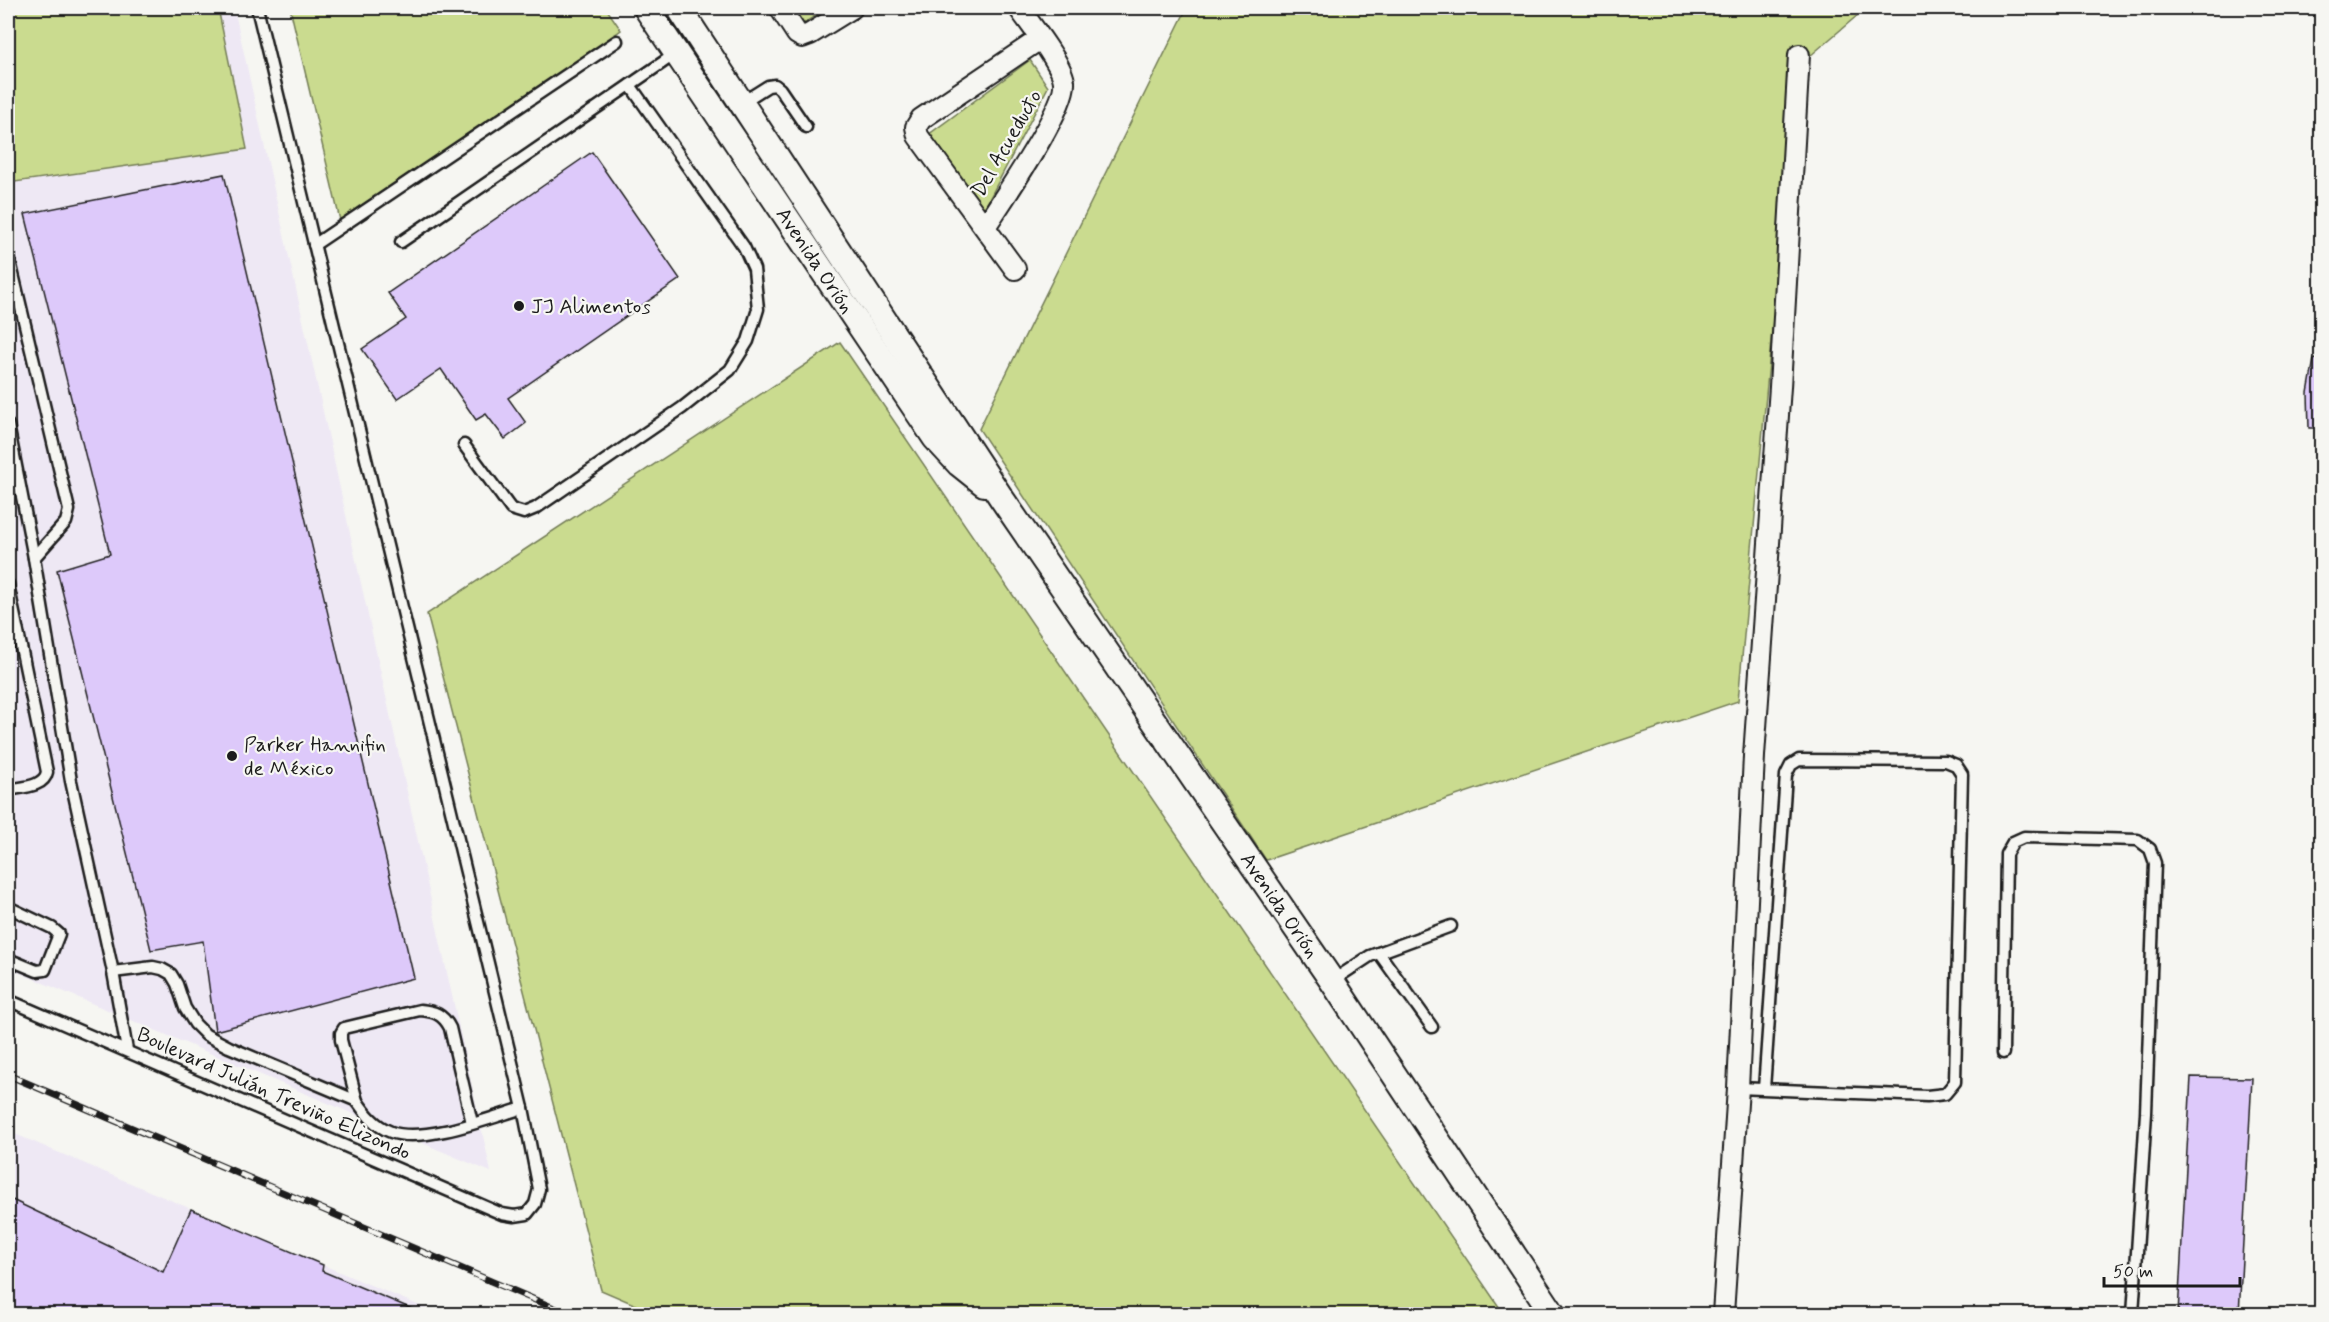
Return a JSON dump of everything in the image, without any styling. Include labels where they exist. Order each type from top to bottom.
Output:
[{"type":"street","name":"Avenida Orión","points":[[646,8],[935,438],[959,464],[1002,499]]},
{"type":"street","name":"Avenida Orión","points":[[679,8],[1002,499],[1332,981],[1553,1314]]},
{"type":"street","points":[[780,8],[797,34],[806,37],[852,8]]},
{"type":"street","points":[[1015,269],[918,136],[916,127],[921,119],[1040,39],[1019,8]]},
{"type":"street","name":"Del Acueducto","points":[[985,227],[1054,116],[1064,90],[1065,82],[1058,66],[1040,39]]},
{"type":"street","points":[[1723,1314],[1738,1088],[1754,756],[1780,387],[1799,55]]},
{"type":"lane","points":[[258,12],[524,1108],[472,1123],[417,1136],[388,1131],[369,1119],[357,1101],[341,1040],[344,1028],[420,1010],[432,1011],[446,1020],[450,1028],[472,1123]]},
{"type":"lane","points":[[314,245],[617,41]]},
{"type":"lane","points":[[401,242],[675,54]]},
{"type":"lane","points":[[464,445],[510,509],[524,513],[536,508],[682,408],[730,370],[748,341],[758,309],[754,269],[744,247],[630,85]]},
{"type":"lane","points":[[741,103],[768,86],[775,85],[806,127]]},
{"type":"lane","points":[[8,253],[69,510],[66,522],[34,558]]},
{"type":"lane","points":[[8,425],[34,558],[71,781],[113,972],[127,1050]]},
{"type":"lane","points":[[8,584],[47,772],[46,777],[39,784],[8,790]]},
{"type":"lane","points":[[1738,1088],[1927,1096],[1945,1094],[1955,1082],[1962,774],[1956,765],[1946,761],[1799,759],[1791,765],[1786,775],[1764,1089]]},
{"type":"lane","points":[[2003,1053],[2006,854],[2013,842],[2024,837],[2138,840],[2150,849],[2155,864],[2146,1113],[2133,1314]]},
{"type":"lane","points":[[8,907],[52,928],[59,934],[59,938],[45,970],[37,971],[8,959]]},
{"type":"lane","points":[[1332,981],[1370,956],[1451,926]]},
{"type":"lane","points":[[1378,953],[1432,1027]]},
{"type":"lane","points":[[113,972],[153,967],[162,969],[171,974],[185,1008],[195,1024],[206,1035],[357,1101]]},
{"type":"lane","name":"Boulevard Julián Treviño Elizondo","points":[[8,1000],[502,1214],[514,1216],[527,1214],[535,1204],[539,1189],[524,1108]]},
{"type":"shaded area","points":[[8,8],[234,8],[491,1172],[8,968]]},
{"type":"shaded area","points":[[8,1131],[323,1265],[439,1314],[8,1314]]},
{"type":"green space","points":[[8,8],[218,8],[247,149],[8,183]]},
{"type":"green space","points":[[290,8],[606,8],[621,30],[343,233]]},
{"type":"green space","points":[[789,8],[828,8],[801,25]]},
{"type":"green space","points":[[1187,8],[1866,8],[1796,68],[1738,701],[1266,860],[979,429]]},
{"type":"green space","points":[[1030,60],[1048,87],[984,209],[928,135]]},
{"type":"green space","points":[[840,342],[1504,1314],[657,1314],[601,1290],[427,614]]},
{"type":"building","name":"JJ Alimentos","points":[[592,152],[680,279],[508,398],[526,423],[505,439],[486,414],[476,420],[441,369],[397,399],[362,349],[406,319],[388,293]]},
{"type":"building","name":"Parker Hannifin de México","points":[[224,174],[414,978],[215,1031],[203,941],[151,950],[57,570],[110,554],[25,214]]},
{"type":"building","points":[[2314,359],[2322,360],[2322,428],[2309,428],[2308,393]]},
{"type":"building","points":[[2191,1077],[2252,1078],[2239,1314],[2178,1314]]},
{"type":"building","points":[[8,1198],[163,1272],[191,1209],[323,1265],[322,1271],[424,1314],[8,1314]]},
{"type":"railway","points":[[8,1075],[568,1314]]},
{"type":"place","name":"JJ Alimentos","points":[[519,306]]},
{"type":"place","name":"Parker Hannifin de México","points":[[232,756]]}]
